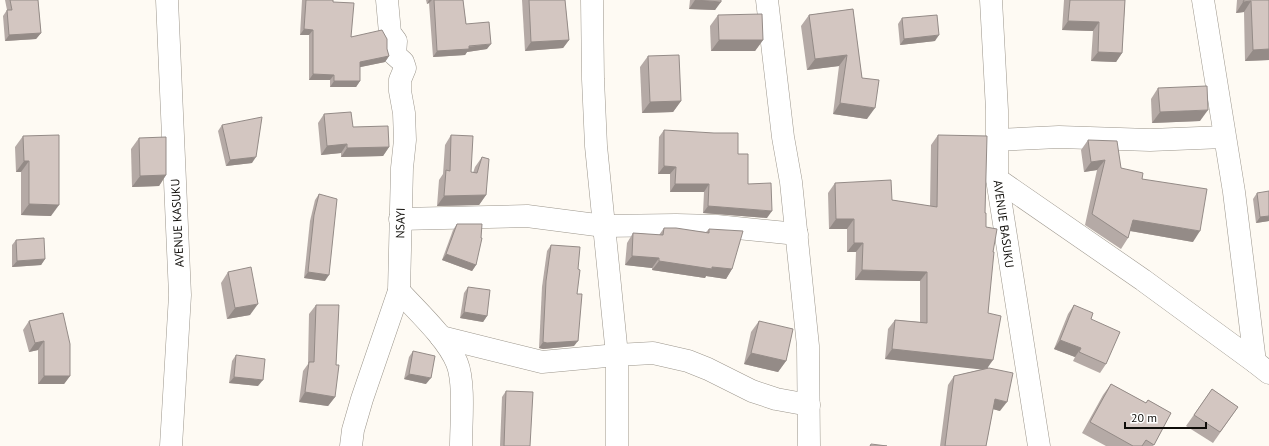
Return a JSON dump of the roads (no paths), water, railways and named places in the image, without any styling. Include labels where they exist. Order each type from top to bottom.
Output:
[{"type":"street","name":"AVENUE KASUKU","points":[[167,0],[180,295],[171,446]]},
{"type":"street","name":"NSAYI","points":[[351,446],[353,430],[362,399],[399,291],[400,219],[404,133],[404,113],[400,91],[400,80],[404,68],[403,62],[395,55],[396,41],[390,33],[387,0]]},
{"type":"street","points":[[592,0],[596,146],[618,355],[617,446]]},
{"type":"street","points":[[767,0],[783,137],[791,182],[808,346],[809,446]]},
{"type":"street","name":"AVENUE BASUKU","points":[[991,0],[997,110],[997,179],[1039,446]]},
{"type":"street","points":[[1203,0],[1262,367]]},
{"type":"street","points":[[997,140],[1060,137],[1150,140],[1224,137]]},
{"type":"street","points":[[997,179],[1143,280],[1262,367]]},
{"type":"street","points":[[400,219],[527,216],[604,226],[718,226],[797,234]]},
{"type":"street","points":[[399,291],[441,337],[457,363],[461,382],[461,446]]},
{"type":"street","points":[[441,337],[542,362],[654,353],[708,369],[752,391],[776,399],[809,405]]}]
